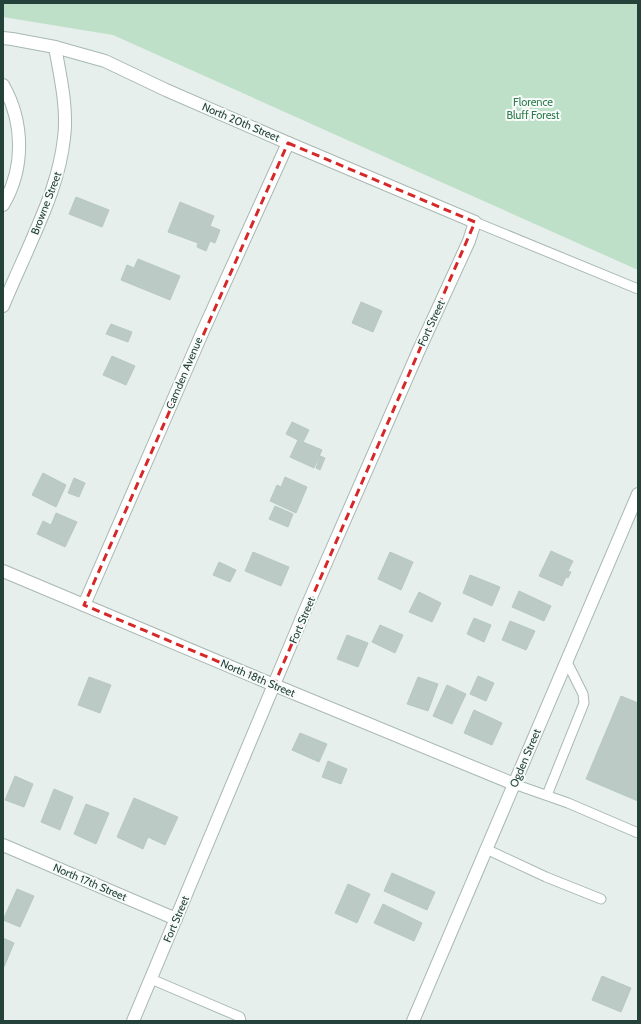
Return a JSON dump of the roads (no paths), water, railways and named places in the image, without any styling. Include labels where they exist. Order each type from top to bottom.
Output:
[{"type":"street","name":"North 20th Street","points":[[3,38],[55,47],[105,61],[166,90],[475,222]]},
{"type":"street","name":"Browne Street","points":[[3,306],[48,204],[59,170],[65,137],[65,110],[55,47]]},
{"type":"street","points":[[3,85],[17,120],[20,153],[15,176],[3,204]]},
{"type":"street","name":"Camden Avenue","points":[[84,605],[203,331],[288,142]]},
{"type":"street","name":"Fort Street","points":[[133,1021],[304,613],[419,350],[469,241],[475,222]]},
{"type":"street","name":"Ogden Street","points":[[413,1021],[638,494]]},
{"type":"street","name":"North 18th Street","points":[[3,571],[514,784]]},
{"type":"street","name":"North 17th Street","points":[[3,845],[176,919]]},
{"type":"lane","points":[[475,222],[638,288]]},
{"type":"lane","points":[[547,795],[584,703],[583,694],[567,662]]},
{"type":"lane","points":[[514,784],[547,795],[638,833]]},
{"type":"lane","points":[[486,849],[546,877],[601,899]]},
{"type":"lane","points":[[151,980],[240,1017],[241,1021]]},
{"type":"park label","name":"Florence Bluff Forest","points":[[533,108]]}]
